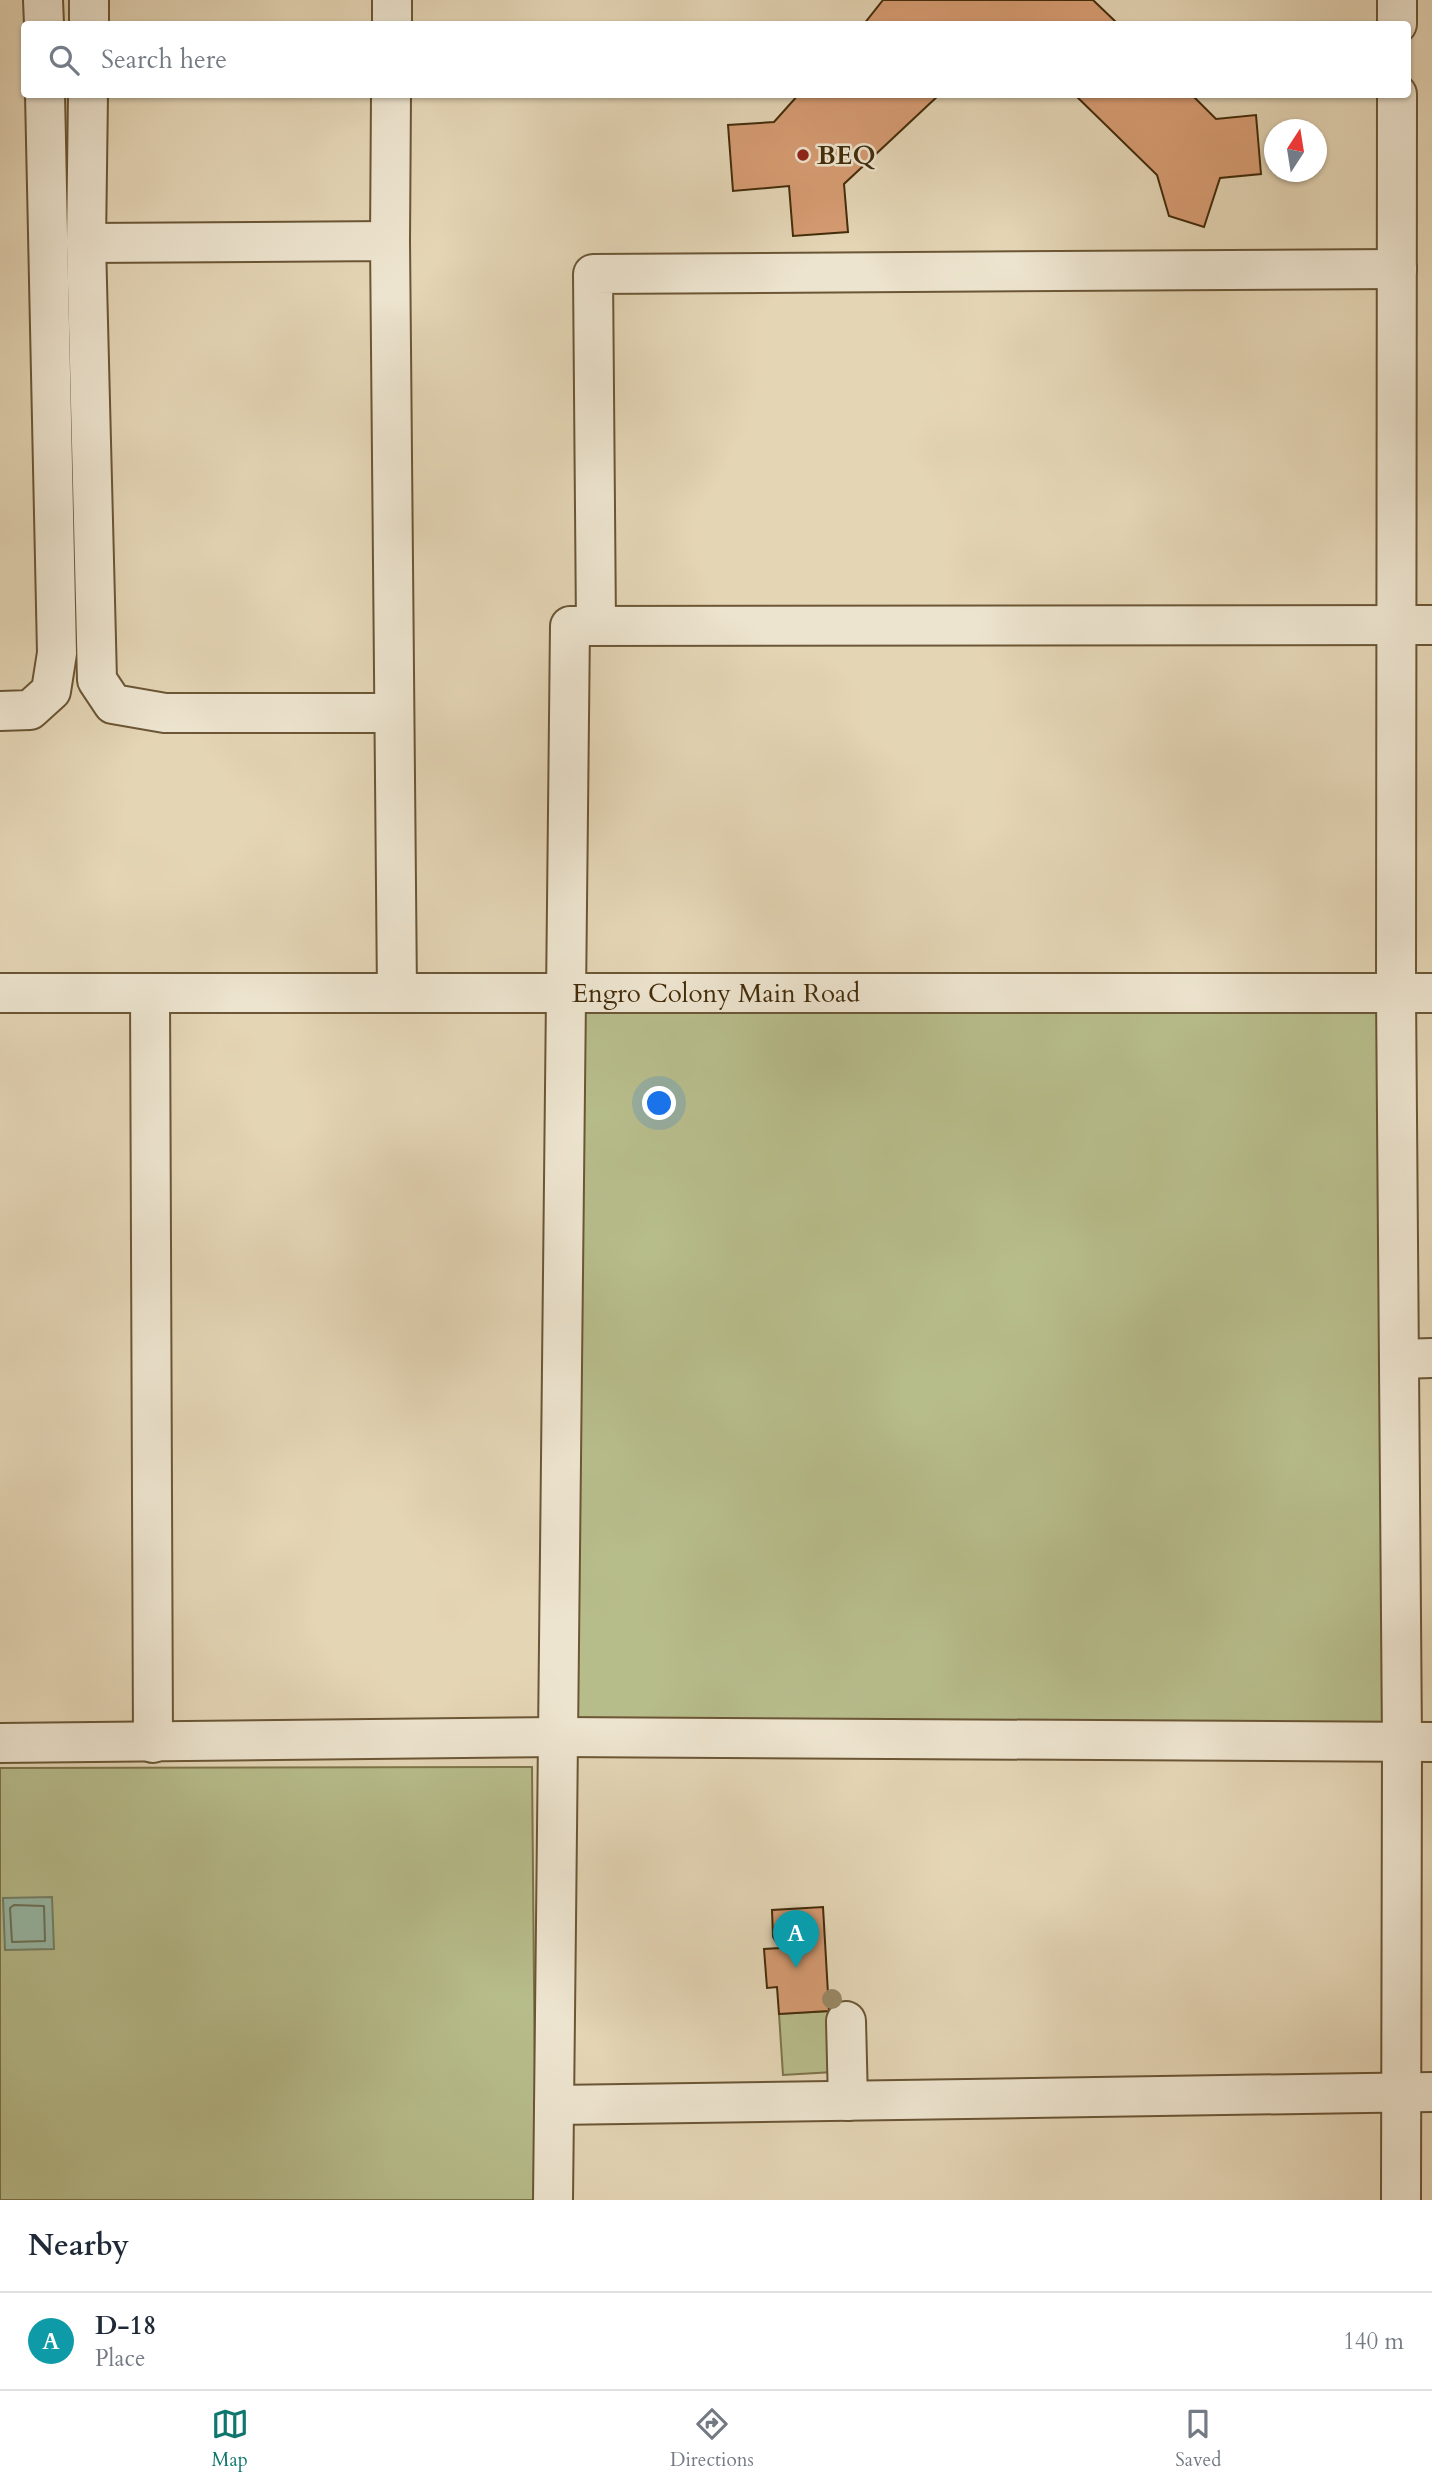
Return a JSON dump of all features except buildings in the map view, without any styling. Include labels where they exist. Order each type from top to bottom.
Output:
[{"type":"street","points":[[43,0],[44,21]]},
{"type":"street","points":[[89,0],[89,21]]},
{"type":"street","points":[[392,0],[392,21]]},
{"type":"street","points":[[1397,0],[1397,21]]},
{"type":"street","points":[[0,710],[30,710],[51,691],[57,653],[45,98]]},
{"type":"street","points":[[88,98],[86,243],[97,680],[113,704],[165,713],[394,713]]},
{"type":"street","points":[[391,98],[397,993]]},
{"type":"street","points":[[1397,98],[1397,269],[1414,625],[1417,1742],[1417,2093],[1401,2200]]},
{"type":"street","points":[[86,243],[390,241]]},
{"type":"street","points":[[596,626],[593,274],[1397,269]]},
{"type":"street","points":[[554,2200],[570,626],[1414,625]]},
{"type":"street","name":"Engro Colony Main Road","points":[[0,993],[1414,993]]},
{"type":"street","points":[[150,993],[153,1743]]},
{"type":"street","points":[[0,1743],[558,1737],[1417,1742]]},
{"type":"street","points":[[845,2021],[848,2101]]},
{"type":"street","points":[[555,2105],[1417,2093]]},
{"type":"shaded area","points":[[566,993],[1396,993],[1402,1742],[558,1737]]},
{"type":"shaded area","points":[[532,1767],[536,2200],[0,2200],[0,1768]]},
{"type":"shaded area","points":[[829,2011],[833,2072],[783,2075],[779,2014]]},
{"type":"water","points":[[52,1897],[54,1949],[5,1950],[3,1898]]},
{"type":"place","name":"BEQ","points":[[803,155]]},
{"type":"place","name":"D-18","points":[[796,1968]]}]
